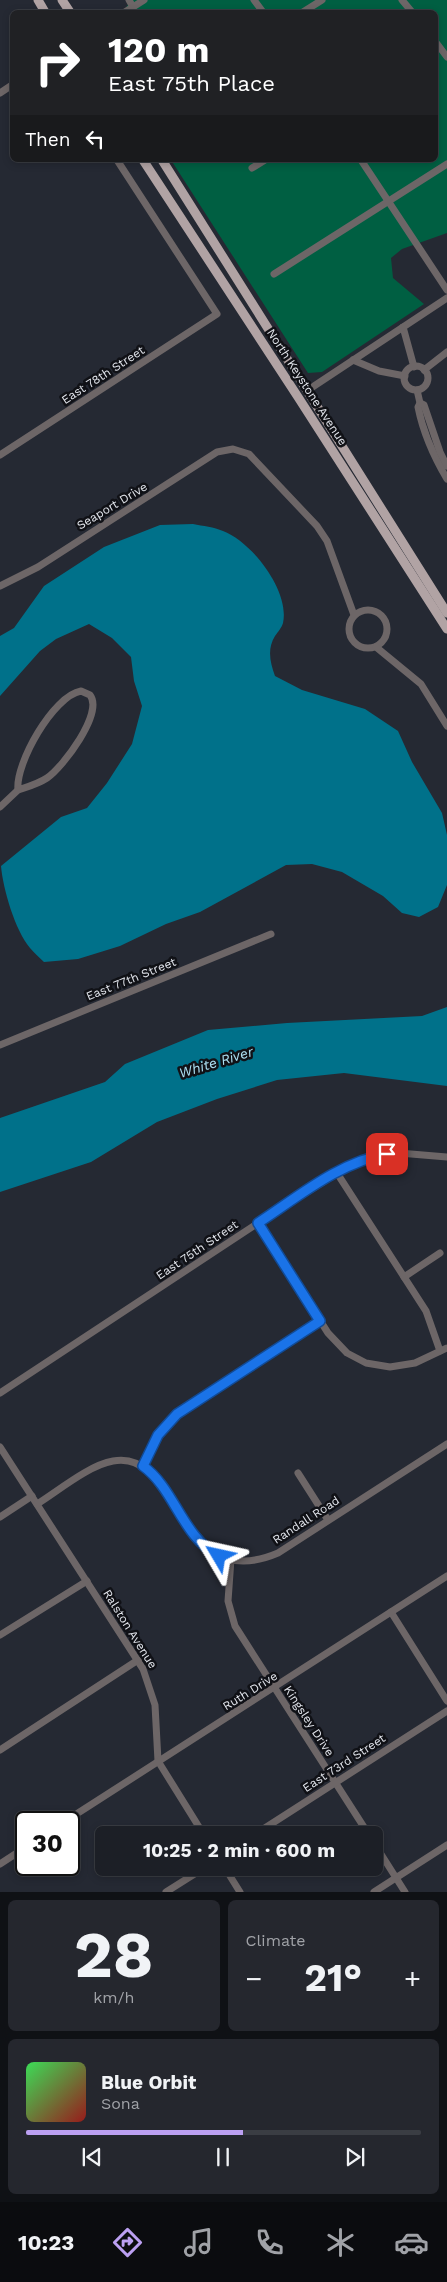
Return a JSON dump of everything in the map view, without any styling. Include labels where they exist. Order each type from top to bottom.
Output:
[{"type":"main road","name":"North Keystone Avenue","points":[[143,162],[298,397],[447,629]]},
{"type":"main road","name":"North Keystone Avenue","points":[[163,162],[447,613]]},
{"type":"street","points":[[129,0],[134,7]]},
{"type":"street","points":[[129,10],[144,0]]},
{"type":"street","points":[[306,10],[322,0]]},
{"type":"street","points":[[402,0],[410,10]]},
{"type":"street","points":[[438,48],[447,57]]},
{"type":"street","name":"East 78th Street","points":[[0,455],[217,314],[118,162]]},
{"type":"street","points":[[252,168],[262,162]]},
{"type":"street","points":[[362,162],[447,290]]},
{"type":"street","points":[[274,274],[447,164]]},
{"type":"street","points":[[308,390],[447,298]]},
{"type":"street","points":[[403,327],[414,367]]},
{"type":"street","points":[[424,370],[447,352]]},
{"type":"street","points":[[354,360],[379,371],[405,376]]},
{"type":"street","points":[[414,367],[424,370],[427,374],[427,383],[417,390],[407,385],[405,376],[409,369],[414,367]]},
{"type":"street","points":[[417,390],[420,403],[418,406],[424,428],[447,479]]},
{"type":"street","points":[[420,403],[424,405],[437,445],[447,466]]},
{"type":"street","name":"Seaport Drive","points":[[0,586],[38,566],[217,452],[236,449],[251,456],[321,531],[354,615]]},
{"type":"street","points":[[376,646],[386,634],[384,619],[371,610],[362,610],[354,615],[348,626],[352,640],[361,647],[376,646],[421,684],[447,726]]},
{"type":"street","points":[[0,807],[18,790],[39,783],[51,775],[78,742],[93,711],[94,702],[87,693],[74,692],[50,716],[22,763],[17,779],[18,790]]},
{"type":"street","name":"East 77th Street","points":[[0,1045],[271,934]]},
{"type":"street","name":"East 75th Street","points":[[0,1393],[336,1173],[358,1162],[385,1154],[413,1153],[447,1157]]},
{"type":"street","points":[[258,1223],[331,1338],[344,1351],[372,1365],[400,1367],[415,1363],[443,1349],[426,1311],[336,1173]]},
{"type":"street","points":[[404,1277],[440,1253]]},
{"type":"street","points":[[37,1504],[105,1463],[124,1461],[143,1466],[158,1435],[177,1414],[320,1321]]},
{"type":"street","name":"Randall Road","points":[[143,1466],[155,1477],[196,1538],[211,1551],[231,1560],[244,1562],[266,1558],[278,1553],[447,1444]]},
{"type":"street","name":"Ralston Avenue","points":[[0,1447],[138,1660],[155,1705],[158,1761],[198,1826]]},
{"type":"street","points":[[298,1473],[328,1520]]},
{"type":"street","points":[[0,1517],[32,1496]]},
{"type":"street","name":"Kingsley Drive","points":[[231,1560],[228,1594],[231,1616],[362,1826]]},
{"type":"street","name":"Ruth Drive","points":[[80,1812],[275,1689],[447,1576]]},
{"type":"street","points":[[0,1635],[87,1581]]},
{"type":"street","points":[[391,1612],[447,1701]]},
{"type":"street","points":[[0,1750],[138,1660]]},
{"type":"street","name":"East 73rd Street","points":[[268,1826],[447,1711]]},
{"type":"street","points":[[374,1892],[447,1845]]},
{"type":"street","points":[[0,1864],[15,1854]]},
{"type":"street","points":[[383,1857],[405,1892]]},
{"type":"street","points":[[166,1892],[191,1876]]},
{"type":"street","points":[[229,1876],[240,1892]]},
{"type":"green space","points":[[131,0],[447,0],[447,233],[402,249],[391,258],[393,278],[424,304],[322,372],[308,373],[172,162],[438,162],[438,10],[124,10]]},
{"type":"water","points":[[193,524],[223,531],[234,537],[257,557],[275,583],[284,610],[283,623],[272,641],[270,651],[275,676],[302,690],[365,709],[398,731],[412,762],[442,813],[447,835],[447,885],[438,907],[419,917],[402,913],[383,896],[342,872],[312,864],[286,865],[200,912],[166,924],[120,946],[78,959],[44,962],[30,948],[19,931],[7,897],[1,866],[61,817],[87,808],[107,783],[132,744],[142,706],[134,681],[131,657],[112,638],[89,624],[56,639],[40,651],[0,696],[0,636],[14,628],[44,586],[104,547],[160,525]]},
{"type":"water","name":"White River","points":[[447,1007],[447,1086],[344,1073],[277,1080],[217,1099],[157,1122],[91,1162],[0,1192],[0,1118],[105,1082],[125,1064],[208,1030],[287,1023],[422,1016]]},
{"type":"route","points":[[219,1556],[196,1538],[155,1477],[143,1466],[158,1435],[177,1414],[320,1321],[258,1223],[317,1184],[347,1167],[367,1158],[387,1154]]}]
